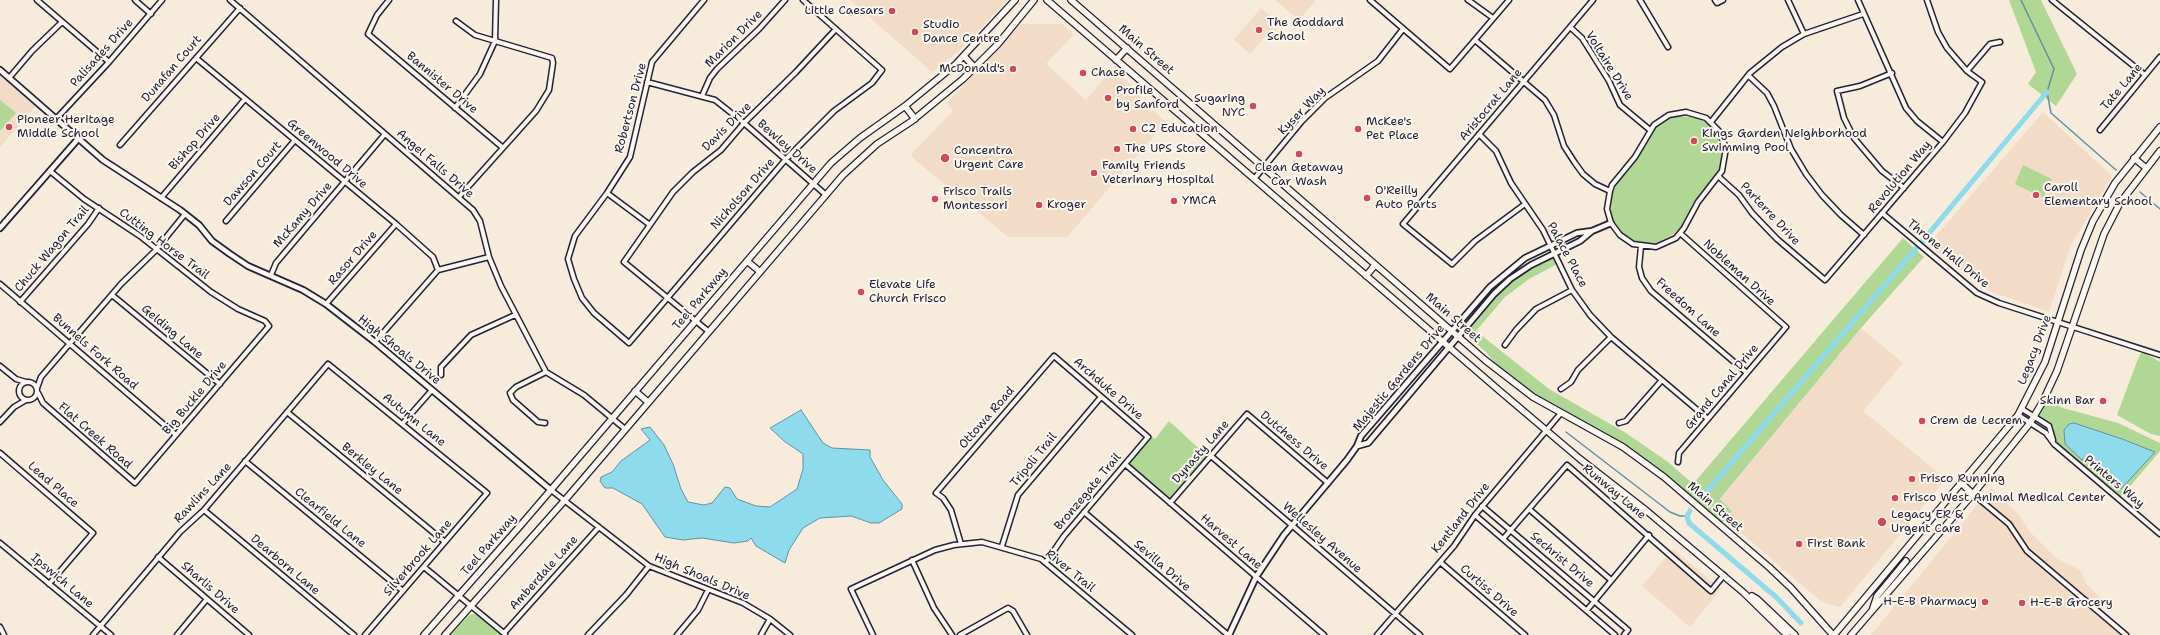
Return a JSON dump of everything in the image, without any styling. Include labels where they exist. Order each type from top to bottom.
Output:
[{"type":"main road","name":"Teel Parkway","points":[[424,635],[551,490],[813,183],[860,138],[905,106],[964,56],[1015,0]]},
{"type":"main road","points":[[445,635],[565,500],[759,271],[826,195],[860,159],[915,118],[976,68],[1034,0]]},
{"type":"main road","name":"Main Street","points":[[1047,0],[1580,459],[1648,512],[1724,575],[1787,635]]},
{"type":"main road","name":"Main Street","points":[[1071,0],[1375,265],[1520,388],[1542,403],[1623,447],[1664,477],[1770,568],[1791,588],[1834,635]]},
{"type":"main road","points":[[1116,60],[1127,48]]},
{"type":"main road","points":[[964,56],[976,68]]},
{"type":"main road","points":[[905,106],[915,118]]},
{"type":"main road","name":"Legacy Drive","points":[[1834,635],[2022,409],[2041,373],[2081,250],[2093,221],[2115,183],[2160,127]]},
{"type":"main road","points":[[1851,635],[1973,494],[2034,417],[2050,387],[2104,234],[2120,203],[2160,151]]},
{"type":"main road","points":[[2134,158],[2146,168]]},
{"type":"main road","points":[[747,260],[759,271]]},
{"type":"main road","points":[[1366,276],[1375,265]]},
{"type":"main road","points":[[635,391],[648,402]]},
{"type":"main road","points":[[1961,483],[1973,494]]},
{"type":"main road","points":[[1900,556],[1911,566]]},
{"type":"main road","points":[[1872,612],[1877,596],[1906,561]]},
{"type":"main road","points":[[1744,593],[1757,599],[1796,635]]},
{"type":"street","points":[[37,0],[109,62]]},
{"type":"street","points":[[135,0],[151,14]]},
{"type":"street","name":"Palisades Drive","points":[[56,119],[109,62],[162,0]]},
{"type":"street","name":"Angel Falls Drive","points":[[230,0],[459,197],[472,210],[480,221],[489,257],[546,372]]},
{"type":"street","name":"Bannister Drive","points":[[389,0],[377,15],[368,34],[502,147]]},
{"type":"street","points":[[455,108],[480,74],[495,41],[496,0]]},
{"type":"street","name":"Robertson Drive","points":[[629,342],[594,314],[582,298],[574,279],[568,258],[575,236],[607,193],[630,157],[652,62],[704,0]]},
{"type":"street","name":"Marion Drive","points":[[702,96],[710,78],[717,69],[764,25],[785,0]]},
{"type":"street","points":[[803,0],[836,29]]},
{"type":"street","points":[[1370,0],[1450,69],[1509,0]]},
{"type":"street","points":[[1468,0],[1493,18]]},
{"type":"street","name":"Aristocrat Lane","points":[[1525,204],[1475,241],[1452,264],[1403,224],[1593,0]]},
{"type":"street","points":[[1640,0],[1668,46]]},
{"type":"street","points":[[1716,1],[1724,0]]},
{"type":"street","points":[[1788,0],[1804,34]]},
{"type":"street","points":[[1858,0],[1863,14],[1892,73],[1906,108],[1917,121],[1943,142]]},
{"type":"street","points":[[1927,0],[1938,32],[1947,48],[1967,71],[1990,44],[2000,42]]},
{"type":"street","points":[[2052,0],[2145,75]]},
{"type":"street","name":"Dunafan Court","points":[[120,145],[240,8]]},
{"type":"street","points":[[1711,122],[1764,60],[1804,34],[1863,14]]},
{"type":"street","points":[[456,21],[475,35],[552,58],[549,90],[536,111],[502,147],[459,197]]},
{"type":"street","points":[[9,78],[32,51],[62,22]]},
{"type":"street","name":"Voltaire Drive","points":[[1570,27],[1586,45],[1609,81],[1620,105],[1650,130]]},
{"type":"street","name":"Nicholson Drive","points":[[629,342],[786,159],[834,112],[872,83],[882,70],[836,29]]},
{"type":"street","name":"Davis Drive","points":[[666,298],[624,262],[672,192],[693,172],[721,150],[744,123],[796,72],[836,29]]},
{"type":"street","name":"Kyser Way","points":[[1254,179],[1301,122],[1325,98],[1378,61],[1403,29]]},
{"type":"street","points":[[1475,40],[1545,100],[1554,115],[1564,146],[1583,174],[1595,184],[1610,191]]},
{"type":"street","name":"Tate Lane","points":[[2100,130],[2160,57]]},
{"type":"street","name":"Greenwood Drive","points":[[196,58],[396,224],[433,257],[438,270]]},
{"type":"street","name":"High Shoals Drive","points":[[0,70],[103,160],[185,214],[199,225],[212,241],[230,254],[248,266],[302,290],[326,304],[375,342],[551,490],[649,566],[743,603],[770,619],[790,635]]},
{"type":"street","name":"Revolution Way","points":[[1825,280],[1943,142],[1965,113],[1982,82],[1967,71]]},
{"type":"street","points":[[1892,73],[1860,86],[1837,91],[1844,118],[1854,138],[1882,171],[1904,188]]},
{"type":"street","points":[[1749,76],[1767,93],[1774,106],[1791,149],[1806,174],[1831,205],[1864,235]]},
{"type":"street","name":"Bewley Drive","points":[[647,82],[715,100],[744,123],[826,195]]},
{"type":"street","name":"Bishop Drive","points":[[161,198],[245,99]]},
{"type":"street","points":[[1677,113],[1691,113],[1711,122],[1719,131],[1726,148],[1725,164],[1719,177],[1698,202],[1680,234],[1668,242],[1656,247],[1640,246],[1626,240],[1614,229],[1611,223],[1607,210],[1610,191],[1612,184],[1635,157],[1650,130],[1664,118],[1677,113]]},
{"type":"street","name":"McKamy Drive","points":[[271,275],[276,263],[385,134]]},
{"type":"street","name":"Palace Place","points":[[1479,134],[1496,151],[1511,182],[1544,230],[1572,290],[1590,315],[1611,337],[1708,419]]},
{"type":"street","points":[[0,228],[78,139]]},
{"type":"street","name":"Dawson Court","points":[[226,221],[295,140]]},
{"type":"street","name":"Cutting Horse Trail","points":[[50,171],[157,249],[211,292],[238,309],[265,320],[270,326]]},
{"type":"street","name":"Parterre Drive","points":[[1719,177],[1739,195],[1752,213],[1777,239],[1825,280]]},
{"type":"street","points":[[607,193],[650,225]]},
{"type":"street","name":"Chuck Wagon Trail","points":[[20,302],[85,228],[99,208]]},
{"type":"street","name":"Throne Hall Drive","points":[[1882,213],[1977,293],[1999,303],[2071,328],[2160,355]]},
{"type":"street","points":[[0,422],[14,407],[35,398],[41,377],[112,295],[157,249],[185,214]]},
{"type":"street","name":"Majestic Gardens Drive","points":[[1228,635],[1256,577],[1269,556],[1357,446],[1361,436],[1498,279],[1525,258],[1578,234],[1592,231],[1611,223]]},
{"type":"street","name":"Rasor Drive","points":[[326,304],[396,224]]},
{"type":"street","name":"Majestic Gardens Drive","points":[[1357,446],[1368,443],[1494,294],[1510,279],[1531,264],[1584,239],[1592,231]]},
{"type":"street","name":"Nobleman Drive","points":[[1680,234],[1786,327]]},
{"type":"street","name":"Freedom Lane","points":[[1640,246],[1639,267],[1642,278],[1651,291],[1747,373]]},
{"type":"street","points":[[375,342],[438,270],[489,257]]},
{"type":"street","name":"Bunnels Fork Road","points":[[0,284],[176,436]]},
{"type":"street","points":[[1505,345],[1516,330],[1536,309],[1572,290]]},
{"type":"street","name":"Gelding Lane","points":[[112,295],[220,384]]},
{"type":"street","points":[[666,298],[696,320],[708,331]]},
{"type":"street","points":[[441,375],[441,367],[471,335],[516,314]]},
{"type":"street","name":"Big Buckle Drive","points":[[135,483],[270,326]]},
{"type":"street","name":"Grand Canal Drive","points":[[1678,462],[1679,453],[1786,327]]},
{"type":"street","points":[[1561,389],[1570,382],[1578,370],[1611,337]]},
{"type":"street","name":"Archduke Drive","points":[[1054,356],[1148,437]]},
{"type":"street","name":"Ottowa Road","points":[[961,544],[951,510],[944,498],[936,493],[1054,356]]},
{"type":"street","name":"Rawlins Lane","points":[[93,635],[158,557],[186,526],[204,510],[328,364]]},
{"type":"street","name":"Autumn Lane","points":[[328,364],[403,423],[487,493]]},
{"type":"street","points":[[0,366],[12,377],[19,392],[28,400]]},
{"type":"street","points":[[545,423],[538,422],[513,400],[510,393],[516,387],[546,372],[584,395],[625,429]]},
{"type":"street","points":[[12,377],[29,382],[37,390]]},
{"type":"street","points":[[14,407],[21,385],[41,377]]},
{"type":"street","points":[[1619,423],[1626,421],[1662,380]]},
{"type":"street","name":"Flat Creek Road","points":[[37,390],[43,403],[135,483]]},
{"type":"street","points":[[403,423],[432,390]]},
{"type":"street","name":"Tripoli Trail","points":[[1002,546],[1018,495],[1101,396]]},
{"type":"street","points":[[1394,398],[1402,404]]},
{"type":"street","name":"Flat Creek Road","points":[[28,400],[43,403]]},
{"type":"street","points":[[2022,409],[2050,427],[2054,444]]},
{"type":"street","name":"Berkley Lane","points":[[287,412],[445,542]]},
{"type":"street","name":"Kentland Drive","points":[[1377,635],[1440,562],[1482,506],[1561,413]]},
{"type":"street","name":"Dynasty Lane","points":[[1170,503],[1247,414]]},
{"type":"street","name":"Dutchess Drive","points":[[1247,414],[1328,483]]},
{"type":"street","name":"Printers Way","points":[[2018,415],[2046,433],[2054,444],[2160,534]]},
{"type":"street","name":"Bronzegate Trail","points":[[1046,562],[1064,536],[1148,437]]},
{"type":"street","name":"Lead Place","points":[[0,453],[93,533],[49,584]]},
{"type":"street","name":"Wellesley Avenue","points":[[1211,456],[1420,635]]},
{"type":"street","name":"Clearfield Lane","points":[[245,462],[403,591]]},
{"type":"street","name":"Harvest Lane","points":[[1125,464],[1324,635]]},
{"type":"street","name":"Runway Lane","points":[[1529,509],[1567,465],[1649,535],[1671,557],[1711,590],[1724,575]]},
{"type":"street","name":"Silverbrook Lane","points":[[365,635],[487,493]]},
{"type":"street","points":[[1973,494],[2009,524],[2026,551],[2126,635]]},
{"type":"street","name":"Sechrist Drive","points":[[1482,506],[1628,630],[1624,635]]},
{"type":"street","points":[[1503,539],[1529,509],[1611,580]]},
{"type":"street","name":"Dearborn Lane","points":[[204,510],[354,635]]},
{"type":"street","name":"Sevilla Drive","points":[[1084,512],[1228,635]]},
{"type":"street","name":"Sechrist Drive","points":[[1475,515],[1615,635]]},
{"type":"street","name":"Amberdale Lane","points":[[505,634],[599,527]]},
{"type":"street","points":[[1587,610],[1649,535]]},
{"type":"street","name":"River Trail","points":[[873,635],[851,589],[934,550],[961,544],[982,542],[1034,555],[1046,562],[1132,635]]},
{"type":"street","name":"Ipswich Lane","points":[[0,543],[111,635]]},
{"type":"street","name":"Sharlis Drive","points":[[158,557],[249,635]]},
{"type":"street","points":[[912,560],[934,608],[952,635]]},
{"type":"street","name":"Curtiss Drive","points":[[1440,562],[1525,635]]},
{"type":"street","points":[[588,635],[626,595],[649,566]]},
{"type":"street","points":[[424,567],[505,634]]},
{"type":"street","points":[[677,635],[698,610],[708,590]]},
{"type":"street","points":[[177,635],[207,599]]},
{"type":"street","points":[[960,635],[1008,608],[1013,612],[1027,635]]},
{"type":"street","points":[[761,635],[770,619]]},
{"type":"street","points":[[0,628],[4,635]]},
{"type":"shaded area","points":[[850,0],[1008,0],[957,53],[932,72]]},
{"type":"shaded area","points":[[1275,0],[1316,0],[1299,20]]},
{"type":"shaded area","name":"The Goddard School","points":[[1261,8],[1279,23],[1279,26],[1272,35],[1269,32],[1251,53],[1249,53],[1234,40]]},
{"type":"shaded area","points":[[1021,24],[1062,24],[1074,34],[1046,64],[1086,100],[1113,68],[1134,87],[1144,102],[1166,122],[1067,237],[1008,237],[913,158],[911,154],[953,111],[947,103]]},
{"type":"shaded area","name":"Pioneer Heritage Middle School","points":[[0,76],[36,106],[0,147]]},
{"type":"shaded area","name":"Caroll Elementary School","points":[[2043,112],[2112,176],[2071,245],[2049,312],[1989,291],[1970,278],[1933,247],[1935,237]]},
{"type":"shaded area","points":[[1861,328],[1903,363],[1863,411],[1946,479],[1840,607],[1822,602],[1725,519],[1732,511],[1720,500]]},
{"type":"shaded area","points":[[1991,488],[2019,515],[2030,532],[2057,559],[2080,570],[2087,585],[2106,603],[2097,615],[2121,635],[1871,635]]},
{"type":"shaded area","points":[[1673,549],[1721,589],[1690,627],[1642,586]]},
{"type":"green space","points":[[2009,0],[2041,0],[2077,74],[2056,106],[2028,84],[2036,72]]},
{"type":"green space","points":[[0,100],[16,113],[0,131]]},
{"type":"green space","points":[[1676,116],[1696,117],[1708,124],[1717,133],[1722,145],[1720,169],[1692,205],[1681,226],[1674,234],[1654,244],[1633,241],[1621,232],[1615,223],[1611,211],[1612,194],[1616,185],[1638,159],[1650,136],[1658,125],[1666,119]]},
{"type":"green space","points":[[2023,165],[2052,179],[2043,198],[2015,184]]},
{"type":"green space","points":[[1903,238],[1924,257],[1861,328],[1720,499],[1732,511],[1721,524],[1660,472],[1532,392],[1498,367],[1486,352],[1468,336],[1465,330],[1508,284],[1530,268],[1553,258],[1557,264],[1529,279],[1505,297],[1476,331],[1549,389],[1626,433],[1668,462],[1693,484]]},
{"type":"green space","points":[[2144,352],[2160,362],[2160,436],[2151,434],[2117,415],[2138,359],[2141,353]]},
{"type":"green space","points":[[2048,401],[2063,408],[2118,423],[2160,443],[2160,451],[2121,497],[2058,444],[2055,439],[2053,426],[2039,416],[2040,411]]},
{"type":"green space","points":[[1169,421],[1207,456],[1169,499],[1129,464],[1151,436],[1155,439]]},
{"type":"green space","points":[[472,614],[477,615],[503,635],[450,635],[468,616]]},
{"type":"water","points":[[801,410],[823,443],[832,448],[870,450],[870,457],[883,480],[902,504],[902,509],[879,523],[871,523],[851,516],[820,518],[803,528],[789,550],[785,563],[756,546],[751,538],[748,541],[734,543],[702,538],[683,540],[665,537],[642,504],[613,488],[605,488],[600,481],[601,477],[612,472],[621,461],[650,440],[641,429],[650,427],[664,445],[673,464],[681,489],[688,502],[704,505],[712,503],[725,487],[730,488],[737,499],[756,506],[770,507],[797,489],[803,469],[803,454],[784,441],[770,428]]},
{"type":"water","points":[[2074,423],[2155,452],[2121,489],[2112,482],[2108,472],[2086,457],[2082,460],[2065,444],[2064,430],[2069,424]]},
{"type":"waterway","points":[[2021,0],[2054,69],[2047,92],[2051,113],[2116,170]]},
{"type":"waterway","points":[[1701,498],[1920,244],[2047,92]]},
{"type":"waterway","points":[[2140,192],[2160,209]]},
{"type":"waterway","points":[[1566,432],[1670,512],[1680,516],[1687,516]]},
{"type":"waterway","points":[[1690,511],[1687,516],[1689,523],[1776,597],[1801,623]]},
{"type":"place","name":"Little Caesars","points":[[892,11]]},
{"type":"place","name":"The Goddard School","points":[[1259,30]]},
{"type":"place","name":"Studio Dance Centre","points":[[915,32]]},
{"type":"place","name":"McDonald's","points":[[1013,69]]},
{"type":"place","name":"Chase","points":[[1083,73]]},
{"type":"place","name":"Profile by Sanford","points":[[1108,98]]},
{"type":"place","name":"Sugaring NYC","points":[[1253,106]]},
{"type":"place","name":"Pioneer Heritage Middle School","points":[[9,127]]},
{"type":"place","name":"C2 Education","points":[[1133,129]]},
{"type":"place","name":"McKee's Pet Place","points":[[1358,129]]},
{"type":"place","name":"Kings Garden Neighborhood Swimming Pool","points":[[1694,141]]},
{"type":"place","name":"The UPS Store","points":[[1117,149]]},
{"type":"place","name":"Clean Getaway Car Wash","points":[[1299,154]]},
{"type":"place","name":"Concentra Urgent Care","points":[[945,158]]},
{"type":"place","name":"Family Friends Veterinary Hospital","points":[[1094,173]]},
{"type":"place","name":"Caroll Elementary School","points":[[2036,195]]},
{"type":"place","name":"O'Reilly Auto Parts","points":[[1367,198]]},
{"type":"place","name":"Frisco Trails Montessori","points":[[935,199]]},
{"type":"place","name":"YMCA","points":[[1174,201]]},
{"type":"place","name":"Kroger","points":[[1039,205]]},
{"type":"place","name":"Elevate Life Church Frisco","points":[[861,292]]},
{"type":"place","name":"Skinn Bar","points":[[2103,401]]},
{"type":"place","name":"Crem de Lecrem","points":[[1922,421]]},
{"type":"place","name":"Frisco Running","points":[[1912,479]]},
{"type":"place","name":"Frisco West Animal Medical Center","points":[[1895,498]]},
{"type":"place","name":"Legacy ER & Urgent Care","points":[[1882,522]]},
{"type":"place","name":"First Bank","points":[[1799,544]]},
{"type":"place","name":"H-E-B Pharmacy","points":[[1985,602]]},
{"type":"place","name":"H-E-B Grocery","points":[[2022,603]]}]
